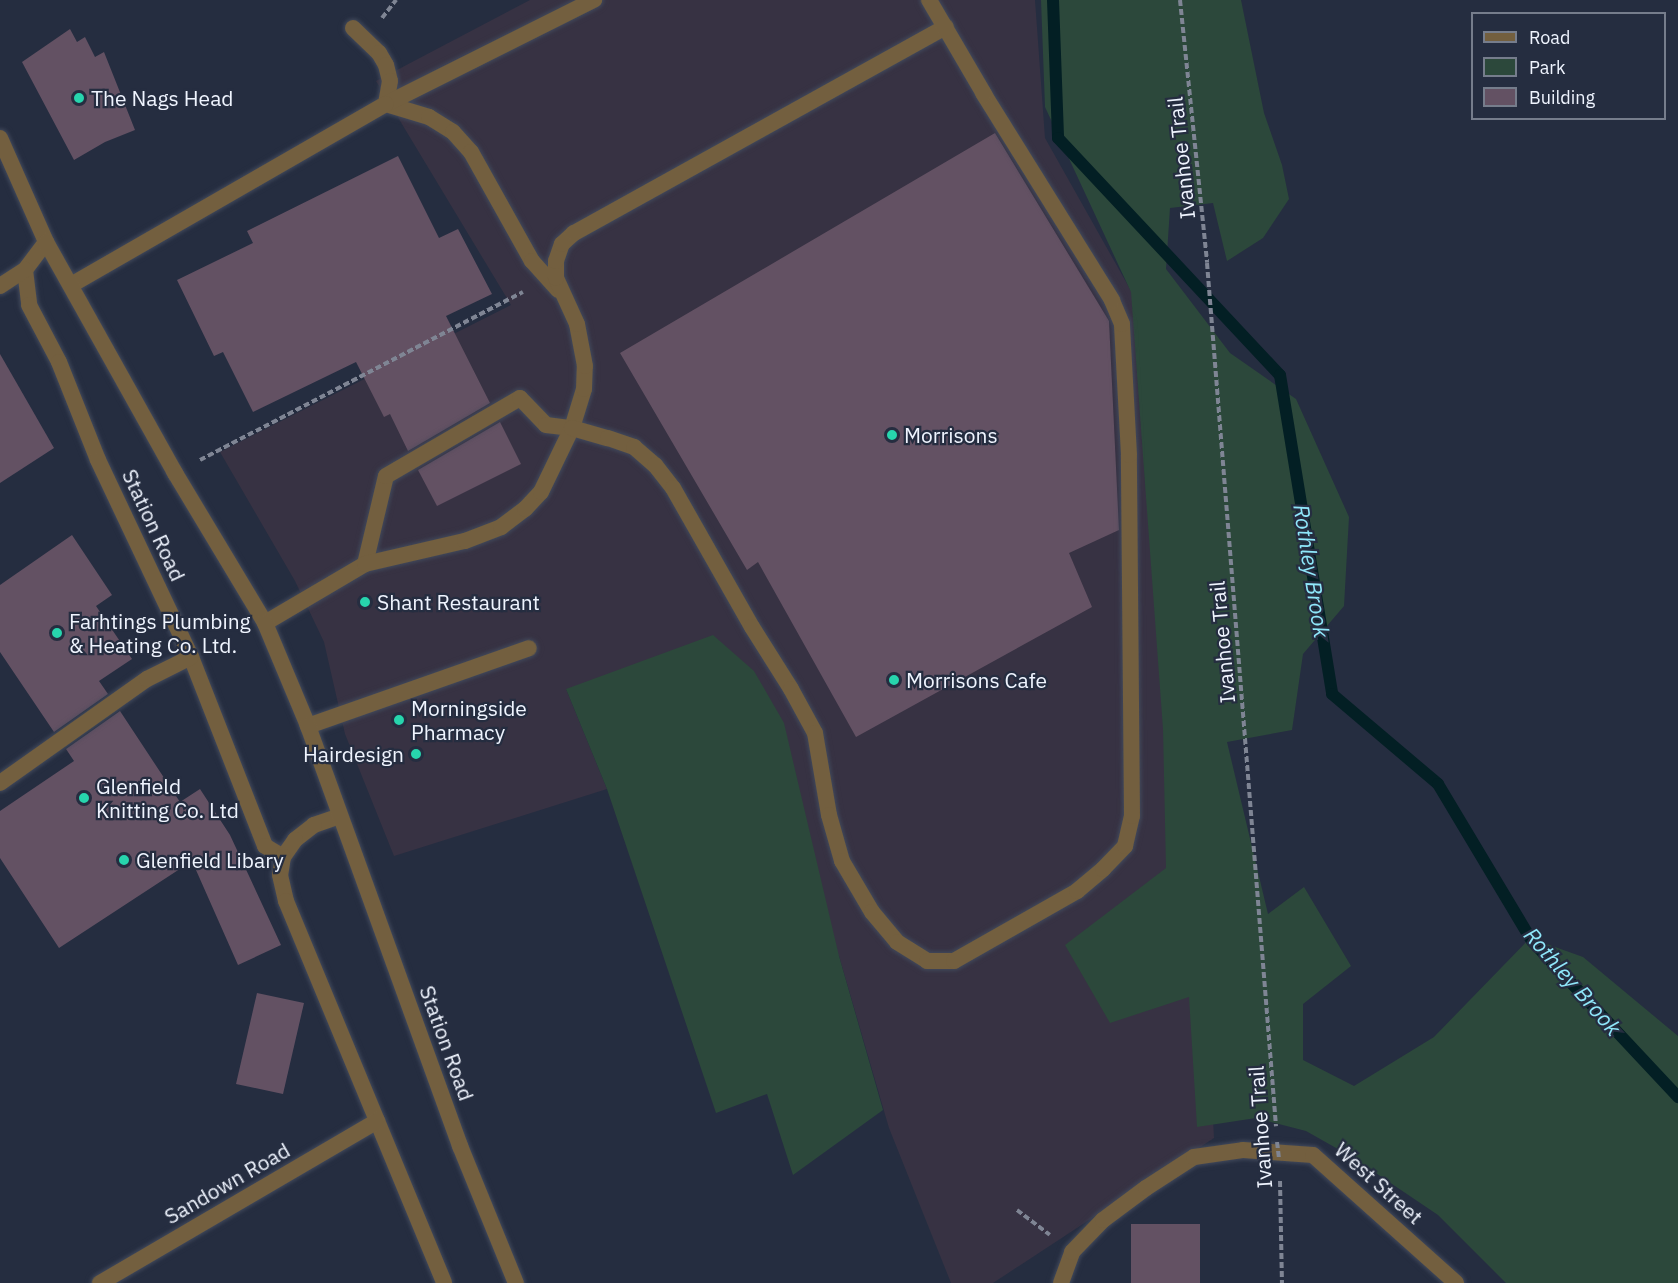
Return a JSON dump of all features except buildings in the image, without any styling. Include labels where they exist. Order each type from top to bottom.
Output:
[{"type":"street","points":[[71,285],[386,104],[594,0]]},
{"type":"street","points":[[365,564],[386,476],[520,398],[546,425],[572,428],[634,447],[655,465],[674,489],[713,561],[815,733],[829,815],[842,861],[872,912],[897,942],[927,961],[954,961],[1077,891],[1125,846],[1132,816],[1133,752],[1129,467],[1122,324],[1112,300],[984,94],[929,0]]},
{"type":"street","points":[[265,623],[365,564],[465,541],[501,527],[525,509],[541,492],[572,428],[584,389],[585,366],[577,324],[556,278],[556,261],[562,244],[574,233],[946,27]]},
{"type":"street","points":[[353,28],[379,53],[386,65],[390,81],[386,104]]},
{"type":"street","points":[[386,104],[429,117],[459,139],[480,166],[532,261],[563,296]]},
{"type":"street","name":"Station Road","points":[[0,138],[46,243],[175,473],[265,623],[308,726],[460,1146],[516,1283]]},
{"type":"street","points":[[0,286],[25,270],[46,243]]},
{"type":"street","name":"Station Road","points":[[25,270],[29,305],[59,362],[98,460],[191,657],[265,846],[283,856]]},
{"type":"street","points":[[308,726],[529,648]]},
{"type":"street","points":[[0,783],[147,679],[191,657]]},
{"type":"street","points":[[340,816],[314,825],[295,840],[283,856],[280,875],[286,901],[330,1002],[444,1283]]},
{"type":"street","name":"Sandown Road","points":[[100,1283],[377,1121]]},
{"type":"street","name":"West Street","points":[[1061,1283],[1072,1252],[1103,1220],[1194,1157],[1243,1150],[1314,1155],[1456,1283]]},
{"type":"path","name":"Ivanhoe Trail","points":[[1180,0],[1207,263],[1279,1159],[1282,1283]]},
{"type":"path","points":[[175,473],[548,279]]},
{"type":"path","points":[[1017,1210],[1072,1252]]},
{"type":"shaded area","points":[[530,0],[1035,0],[1045,138],[1175,369],[1214,1138],[993,1283],[951,1283],[889,1128],[839,956],[566,689],[607,789],[394,856],[345,734],[324,642],[295,581],[220,452],[511,305],[376,81]]},
{"type":"green space","points":[[1041,0],[1241,0],[1264,113],[1282,165],[1289,199],[1263,238],[1227,261],[1213,203],[1170,208],[1166,269],[1230,353],[1296,399],[1349,517],[1344,606],[1303,654],[1292,730],[1227,742],[1268,914],[1304,887],[1351,966],[1303,1004],[1303,1060],[1354,1086],[1434,1037],[1530,938],[1583,957],[1678,1036],[1678,1283],[1506,1283],[1438,1215],[1352,1157],[1306,1131],[1256,1118],[1197,1127],[1189,997],[1110,1023],[1065,945],[1166,868],[1163,729],[1131,292],[1045,107]]},
{"type":"green space","points":[[713,635],[754,671],[784,723],[839,956],[883,1110],[793,1175],[767,1094],[716,1113],[607,789],[566,689]]},
{"type":"waterway","name":"Rothley Brook","points":[[1053,0],[1058,138],[1280,375],[1332,694],[1438,784],[1532,941],[1678,1097]]},
{"type":"place","name":"The Nags Head","points":[[79,98]]},
{"type":"place","name":"Morrisons","points":[[892,435]]},
{"type":"place","name":"Shant Restaurant","points":[[365,602]]},
{"type":"place","name":"Farhtings Plumbing & Heating Co. Ltd.","points":[[57,633]]},
{"type":"place","name":"Morrisons Cafe","points":[[894,680]]},
{"type":"place","name":"Morningside Pharmacy","points":[[399,720]]},
{"type":"place","name":"Hairdesign","points":[[416,754]]},
{"type":"place","name":"Glenfield Knitting Co. Ltd","points":[[84,798]]},
{"type":"place","name":"Glenfield Libary","points":[[124,860]]}]
